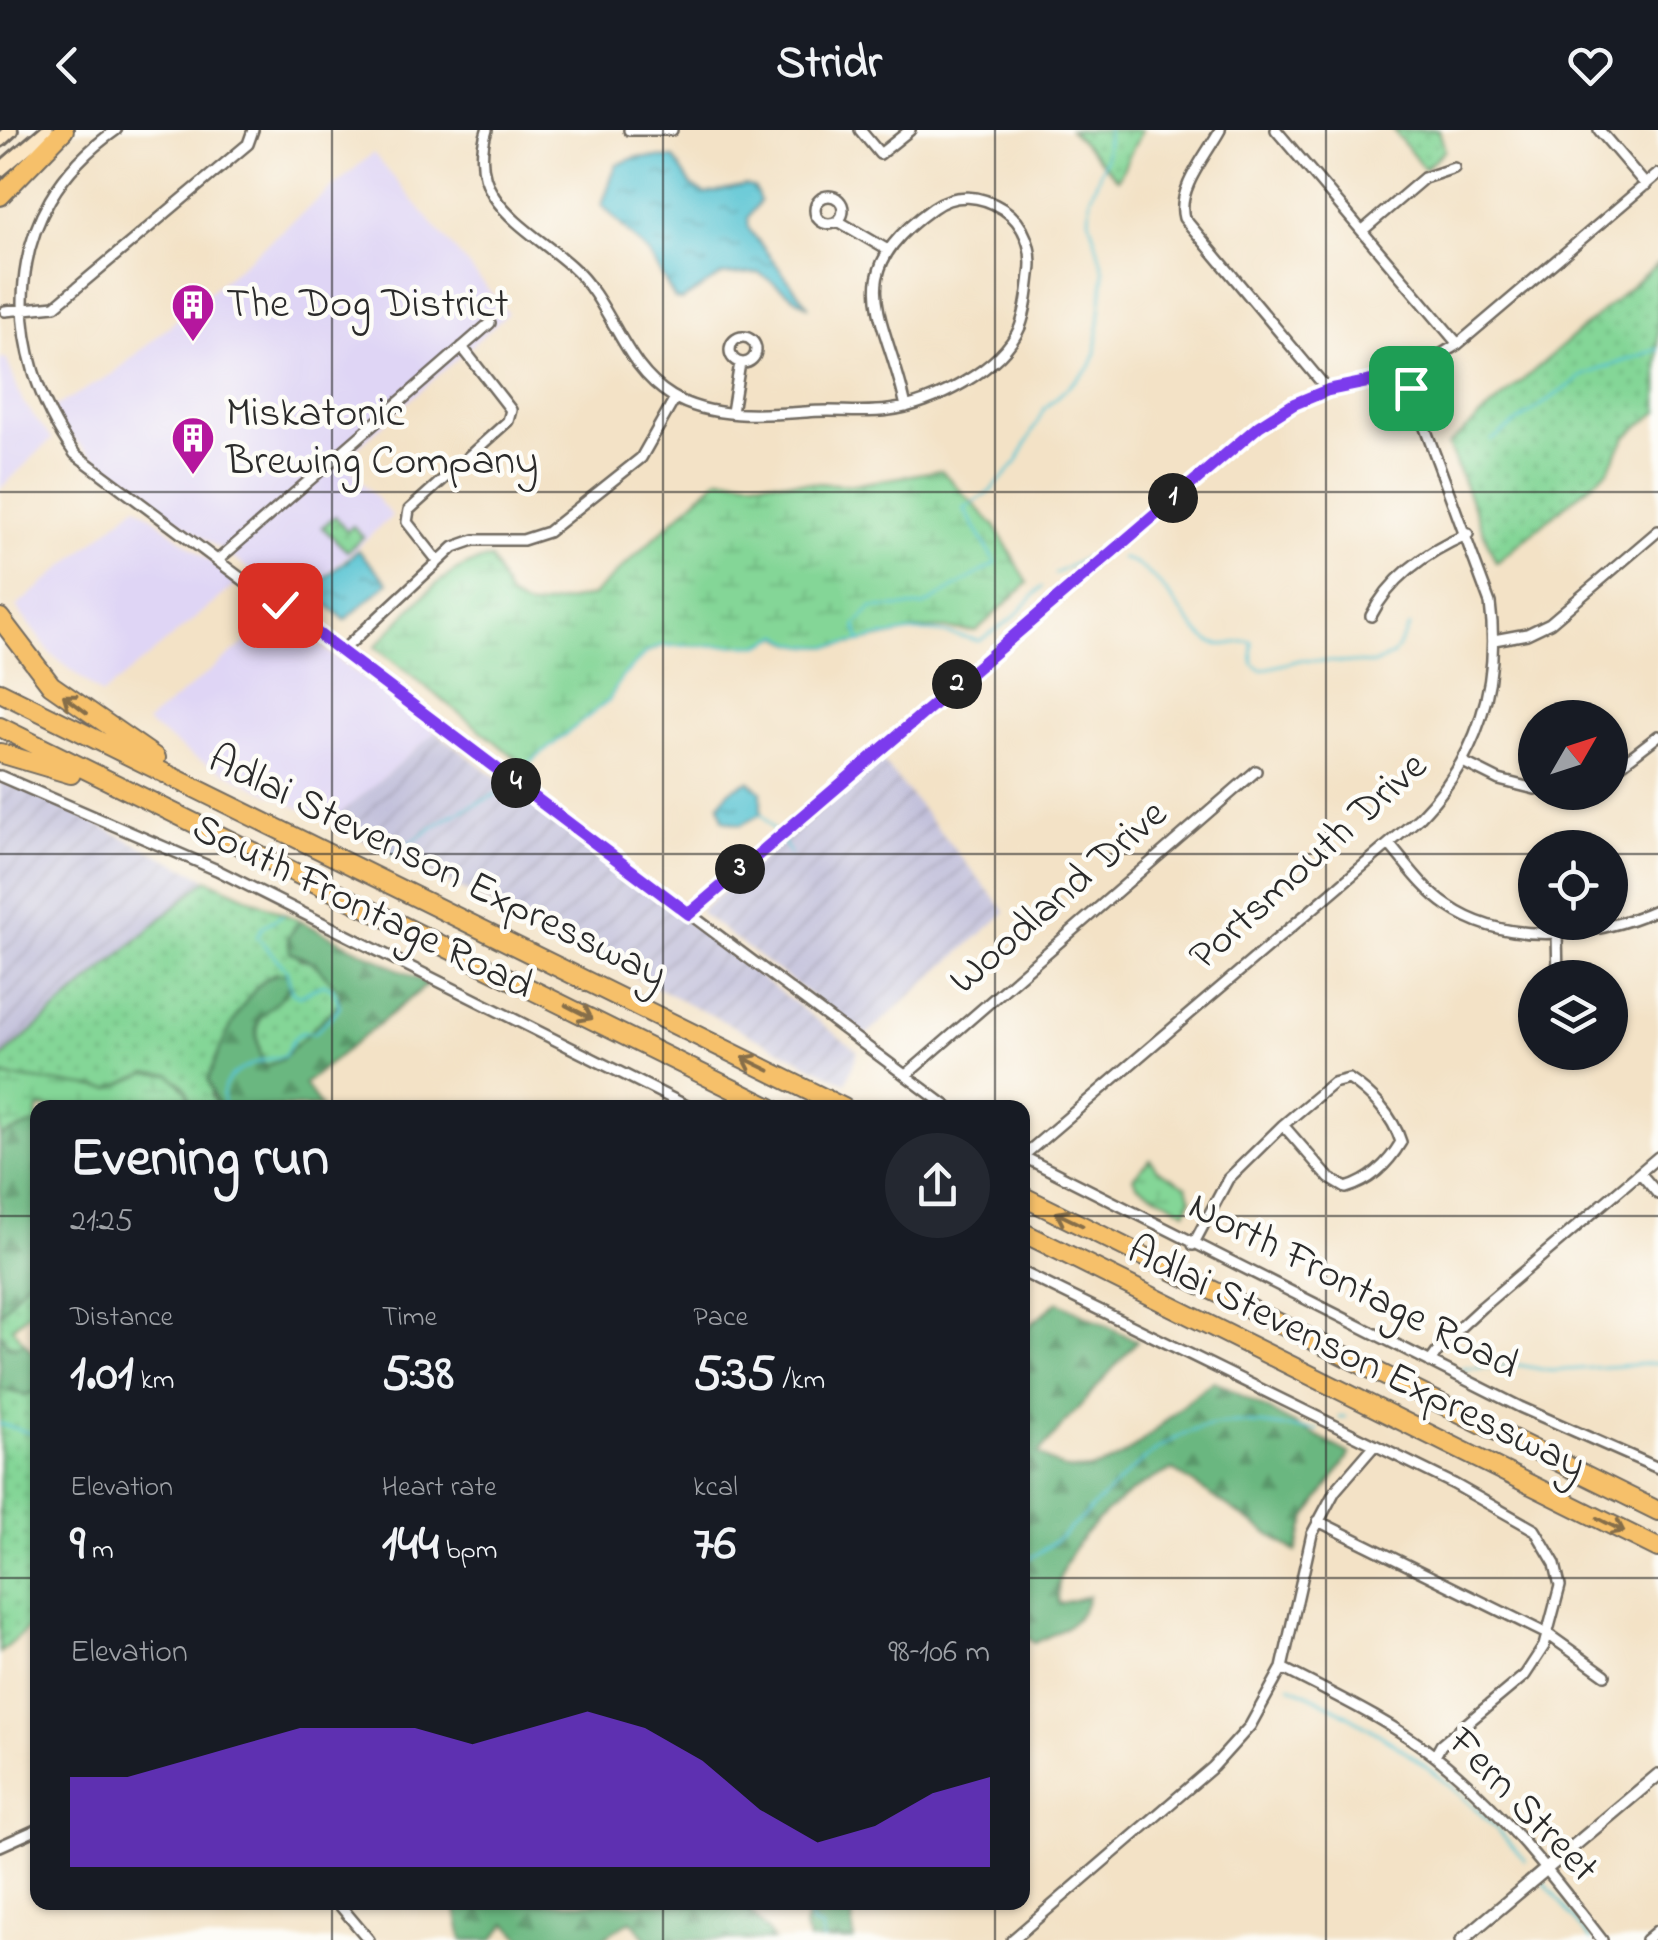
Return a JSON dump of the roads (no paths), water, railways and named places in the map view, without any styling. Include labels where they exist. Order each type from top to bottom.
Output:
[{"type":"highway","points":[[0,196],[64,130]]},
{"type":"highway","points":[[0,618],[51,685],[89,714],[277,829]]},
{"type":"highway","name":"Adlai Stevenson Expressway","points":[[0,692],[828,1100]]},
{"type":"highway","name":"Adlai Stevenson Expressway","points":[[0,727],[336,889],[755,1100]]},
{"type":"highway","points":[[0,753],[53,766],[226,839]]},
{"type":"highway","name":"Adlai Stevenson Expressway","points":[[1030,1200],[1658,1510]]},
{"type":"highway","name":"Adlai Stevenson Expressway","points":[[1030,1236],[1658,1548]]},
{"type":"main road","points":[[0,140],[12,130]]},
{"type":"main road","points":[[0,170],[48,130]]},
{"type":"street","points":[[30,210],[67,166],[116,130]]},
{"type":"street","points":[[4,312],[55,306],[248,144],[253,130]]},
{"type":"street","points":[[487,130],[480,152],[482,169],[495,201],[582,277],[638,365],[675,398],[732,412],[763,417],[906,407],[955,388],[1014,337],[1027,298],[1030,252],[1015,217],[974,196],[937,204],[886,249],[877,267],[876,297],[896,356],[906,407]]},
{"type":"street","points":[[629,130],[672,130]]},
{"type":"street","points":[[860,130],[880,154],[910,130]]},
{"type":"street","points":[[1220,130],[1187,190],[1182,213],[1328,390]]},
{"type":"street","points":[[1276,130],[1458,344]]},
{"type":"street","points":[[1599,130],[1646,185]]},
{"type":"street","points":[[1362,230],[1424,178],[1454,168]]},
{"type":"street","points":[[689,914],[1259,426],[1294,404],[1328,390],[1406,374],[1458,344],[1658,174]]},
{"type":"street","points":[[838,221],[886,249]]},
{"type":"street","points":[[4,296],[6,324]]},
{"type":"street","points":[[220,559],[490,323]]},
{"type":"street","points":[[437,560],[407,522],[409,510],[508,422],[511,410],[462,347]]},
{"type":"street","points":[[732,412],[740,362]]},
{"type":"street","name":"Portsmouth Drive","points":[[1030,1149],[1388,844],[1434,802],[1463,762],[1488,698],[1494,640],[1485,580],[1406,374]]},
{"type":"street","points":[[342,651],[437,560],[474,540],[523,540],[548,532],[641,458],[675,398]]},
{"type":"street","points":[[32,406],[75,454],[939,1100]]},
{"type":"street","points":[[1494,640],[1527,634],[1550,623],[1658,531]]},
{"type":"street","points":[[1371,616],[1383,592],[1430,552],[1468,534]]},
{"type":"street","points":[[1628,759],[1658,736]]},
{"type":"street","points":[[1463,762],[1518,785]]},
{"type":"street","name":"Woodland Drive","points":[[906,1075],[1256,770]]},
{"type":"street","name":"South Frontage Road","points":[[0,776],[217,870],[675,1100]]},
{"type":"street","points":[[1388,844],[1429,890],[1462,915],[1493,927],[1518,929]]},
{"type":"street","points":[[1628,920],[1658,909]]},
{"type":"street","points":[[1194,1245],[1228,1178],[1283,1125],[1333,1084],[1350,1079],[1393,1122],[1400,1142],[1391,1158],[1364,1181],[1346,1188],[1329,1178],[1283,1125]]},
{"type":"street","points":[[1430,1362],[1458,1330],[1658,1157]]},
{"type":"street","name":"North Frontage Road","points":[[1030,1160],[1430,1362],[1658,1468]]},
{"type":"street","points":[[1640,1173],[1658,1194]]},
{"type":"street","points":[[1030,1276],[1518,1517],[1534,1530],[1555,1564],[1560,1586],[1549,1635],[1525,1676],[1441,1745],[1435,1756]]},
{"type":"street","points":[[1012,1940],[1224,1757],[1258,1714],[1282,1668],[1305,1555],[1318,1522],[1335,1491],[1374,1446]]},
{"type":"street","points":[[1318,1522],[1549,1635],[1604,1675]]},
{"type":"street","name":"Fern Street","points":[[1282,1668],[1364,1711],[1435,1756],[1547,1868],[1602,1940]]},
{"type":"street","points":[[1462,1940],[1658,1775]]},
{"type":"street","points":[[0,1846],[30,1833]]},
{"type":"street","points":[[344,1910],[369,1940]]},
{"type":"street","points":[[1646,1940],[1658,1930]]},
{"type":"water","points":[[637,157],[674,158],[692,186],[705,194],[746,185],[755,189],[760,201],[748,218],[749,229],[809,307],[759,273],[722,275],[682,300],[675,299],[649,254],[602,205],[616,165]]},
{"type":"water","points":[[358,550],[388,583],[345,620],[311,590]]},
{"type":"water","points":[[749,781],[761,791],[761,814],[741,825],[723,820],[719,804],[730,790]]},
{"type":"waterway","points":[[860,642],[856,625],[872,608],[924,606],[996,563],[964,509],[991,491],[1017,462],[1044,409],[1090,367],[1096,353],[1104,271],[1089,218],[1090,198],[1105,160],[1108,130]]},
{"type":"waterway","points":[[1492,440],[1584,375],[1658,349]]},
{"type":"waterway","points":[[1055,574],[1088,556]]},
{"type":"waterway","points":[[1121,558],[1150,575],[1203,637],[1217,644],[1252,642],[1253,664],[1261,670],[1300,660],[1374,664],[1393,655],[1409,627]]},
{"type":"waterway","points":[[526,766],[609,700],[622,677],[646,653],[660,646],[760,645],[781,635],[809,646],[826,646],[919,632],[979,641],[1013,618],[1042,587]]},
{"type":"waterway","points":[[391,856],[447,818],[505,790]]},
{"type":"waterway","points":[[761,814],[775,832]]},
{"type":"waterway","points":[[783,841],[791,855]]},
{"type":"waterway","points":[[224,1100],[231,1077],[250,1065],[284,1056],[295,1037],[315,1033],[340,1007],[333,989],[324,984],[299,996],[292,992],[286,969],[257,937],[263,926],[283,915]]},
{"type":"waterway","points":[[1462,1369],[1519,1365],[1551,1371],[1658,1363]]},
{"type":"waterway","points":[[1340,1418],[1345,1417]]},
{"type":"waterway","points":[[1030,1558],[1073,1526],[1137,1466],[1183,1435],[1235,1423],[1318,1430]]},
{"type":"waterway","points":[[0,1424],[30,1433]]},
{"type":"waterway","points":[[1290,1686],[1356,1720],[1417,1760],[1473,1807],[1525,1860]]},
{"type":"waterway","points":[[1542,1880],[1591,1940]]},
{"type":"waterway","points":[[809,1910],[812,1925],[822,1928],[823,1940]]},
{"type":"place","name":"The Dog District","points":[[193,343]]},
{"type":"place","name":"Miskatonic Brewing Company","points":[[193,476]]}]
